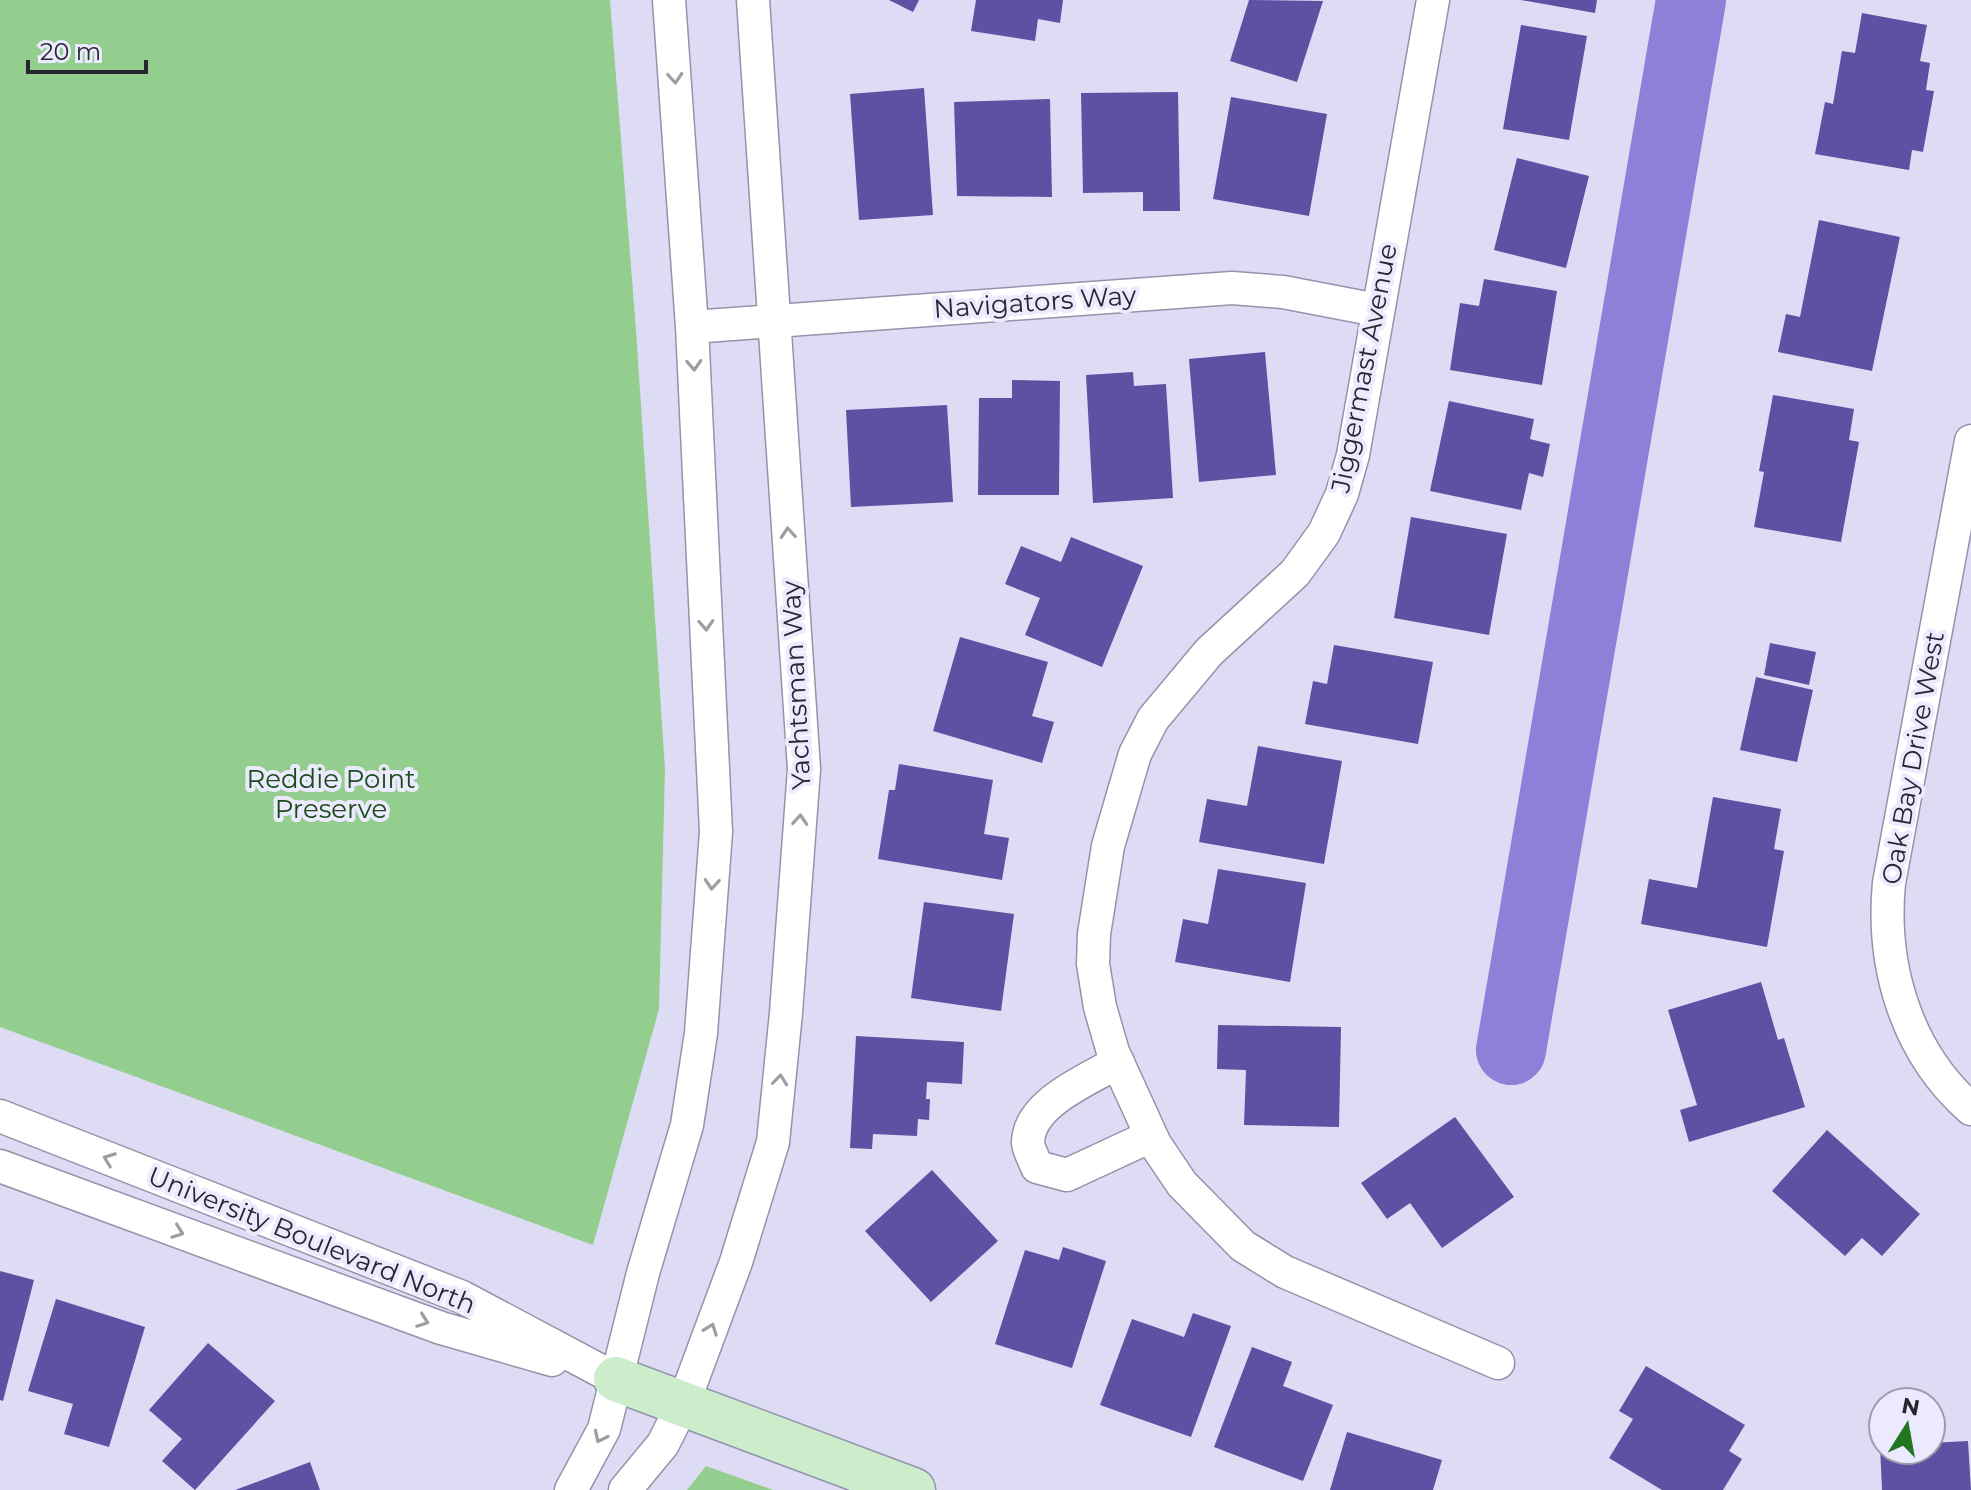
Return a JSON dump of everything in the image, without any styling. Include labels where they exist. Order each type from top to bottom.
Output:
[{"type":"street","points":[[571,1490],[604,1429],[643,1273],[687,1125],[701,1033],[714,863],[716,816],[692,327],[669,0]]},
{"type":"street","name":"Yachtsman Way","points":[[625,1490],[663,1444],[684,1402],[736,1262],[773,1142],[786,1013],[804,769],[753,0]]},
{"type":"street","name":"Jiggermast Avenue","points":[[1433,0],[1353,455],[1342,494],[1324,533],[1295,573],[1209,652],[1153,719],[1135,754],[1108,846],[1094,934],[1093,964],[1100,1007],[1118,1062],[1151,1136],[1182,1184],[1243,1246],[1285,1272],[1498,1363]]},
{"type":"street","name":"Navigators Way","points":[[692,327],[1232,288],[1283,292],[1377,310]]},
{"type":"street","name":"Oak Bay Drive West","points":[[1971,441],[1960,566],[1889,883],[1886,918],[1889,953],[1908,1023],[1951,1089],[1971,1109]]},
{"type":"street","points":[[1118,1062],[1045,1106],[1030,1126],[1028,1146],[1037,1167],[1067,1175],[1151,1136]]},
{"type":"street","name":"University Boulevard North","points":[[0,1116],[462,1297],[616,1379]]},
{"type":"street","name":"University Boulevard North","points":[[0,1166],[441,1328],[684,1402],[913,1490]]},
{"type":"green space","name":"Reddie Point Preserve","points":[[0,0],[610,0],[665,769],[659,1009],[593,1245],[0,1027]]},
{"type":"green space","points":[[706,1466],[773,1490],[687,1490]]},
{"type":"building","points":[[889,0],[919,0],[913,12]]},
{"type":"building","points":[[976,0],[1063,0],[1060,23],[1038,19],[1035,41],[971,31]]},
{"type":"building","points":[[1249,0],[1323,1],[1297,82],[1230,61]]},
{"type":"building","points":[[1521,0],[1597,0],[1595,13]]},
{"type":"building","points":[[1862,13],[1927,25],[1920,61],[1930,63],[1926,90],[1934,91],[1923,152],[1912,150],[1909,170],[1815,154],[1825,102],[1833,104],[1842,51],[1855,53]]},
{"type":"building","points":[[1521,25],[1587,36],[1569,140],[1503,129]]},
{"type":"building","points":[[924,88],[933,215],[859,220],[850,94]]},
{"type":"building","points":[[1178,92],[1180,211],[1143,211],[1143,192],[1083,193],[1081,93]]},
{"type":"building","points":[[1231,97],[1327,114],[1309,216],[1213,199]]},
{"type":"building","points":[[1050,99],[1052,197],[957,196],[954,102]]},
{"type":"building","points":[[1517,158],[1589,176],[1566,268],[1494,250]]},
{"type":"building","points":[[1819,220],[1900,237],[1872,371],[1778,352],[1786,314],[1800,317]]},
{"type":"building","points":[[1484,279],[1557,291],[1542,385],[1450,370],[1460,303],[1479,306]]},
{"type":"building","points":[[1265,352],[1276,475],[1199,482],[1189,359]]},
{"type":"building","points":[[1133,372],[1134,386],[1166,384],[1173,498],[1093,503],[1086,375]]},
{"type":"building","points":[[1012,380],[1060,381],[1059,495],[978,495],[979,398],[1012,398]]},
{"type":"building","points":[[1773,395],[1854,409],[1849,440],[1859,442],[1841,542],[1754,527],[1764,472],[1759,471]]},
{"type":"building","points":[[1449,401],[1534,419],[1530,439],[1550,444],[1543,477],[1529,473],[1521,510],[1430,491]]},
{"type":"building","points":[[947,405],[953,502],[851,507],[846,410]]},
{"type":"building","points":[[1411,517],[1507,534],[1489,635],[1394,618]]},
{"type":"building","points":[[1071,537],[1143,566],[1102,667],[1025,635],[1040,598],[1005,584],[1021,546],[1061,562]]},
{"type":"building","points":[[960,637],[1048,662],[1032,716],[1054,722],[1042,763],[933,731]]},
{"type":"building","points":[[1770,643],[1816,652],[1809,685],[1764,675]]},
{"type":"building","points":[[1334,645],[1433,662],[1418,744],[1305,724],[1313,681],[1327,684]]},
{"type":"building","points":[[1756,677],[1813,690],[1797,762],[1740,750]]},
{"type":"building","points":[[1258,746],[1342,761],[1324,864],[1199,842],[1207,799],[1247,806]]},
{"type":"building","points":[[899,764],[993,780],[984,834],[1009,838],[1002,880],[878,859],[889,790],[895,790]]},
{"type":"building","points":[[1713,797],[1781,809],[1774,849],[1784,851],[1767,947],[1641,924],[1649,879],[1697,888]]},
{"type":"building","points":[[1218,869],[1306,883],[1290,982],[1175,962],[1183,919],[1208,924]]},
{"type":"building","points":[[924,902],[1014,914],[1001,1011],[911,998]]},
{"type":"building","points":[[1761,982],[1778,1040],[1784,1038],[1805,1107],[1689,1142],[1680,1110],[1697,1105],[1668,1010]]},
{"type":"building","points":[[1218,1025],[1341,1027],[1339,1127],[1244,1125],[1246,1070],[1217,1069]]},
{"type":"building","points":[[856,1036],[964,1042],[962,1084],[927,1082],[929,1120],[918,1119],[917,1136],[873,1134],[872,1149],[850,1148]]},
{"type":"building","points":[[1455,1117],[1514,1197],[1442,1248],[1410,1203],[1387,1219],[1361,1183]]},
{"type":"building","points":[[1827,1130],[1920,1214],[1882,1256],[1862,1238],[1845,1256],[1772,1191]]},
{"type":"building","points":[[932,1170],[998,1241],[931,1302],[865,1231]]},
{"type":"building","points":[[1063,1247],[1106,1261],[1072,1368],[995,1344],[1025,1250],[1059,1260]]},
{"type":"building","points":[[0,1271],[34,1280],[3,1401],[0,1400]]},
{"type":"building","points":[[56,1299],[145,1327],[109,1447],[64,1434],[73,1404],[28,1391]]},
{"type":"building","points":[[1193,1313],[1231,1326],[1191,1437],[1100,1405],[1132,1319],[1184,1337]]},
{"type":"building","points":[[208,1343],[275,1401],[195,1490],[162,1461],[182,1439],[149,1410]]},
{"type":"building","points":[[1252,1347],[1292,1362],[1283,1386],[1333,1405],[1303,1481],[1214,1447]]},
{"type":"building","points":[[1646,1366],[1745,1425],[1729,1451],[1742,1459],[1723,1490],[1662,1490],[1609,1458],[1633,1419],[1619,1411]]},
{"type":"building","points":[[1347,1432],[1442,1460],[1433,1490],[1330,1490]]},
{"type":"building","points":[[1968,1441],[1971,1490],[1882,1490],[1881,1466],[1947,1466],[1947,1442]]},
{"type":"building","points":[[310,1462],[320,1490],[235,1490]]},
{"type":"waterway","points":[[1511,1050],[1691,0]]}]
